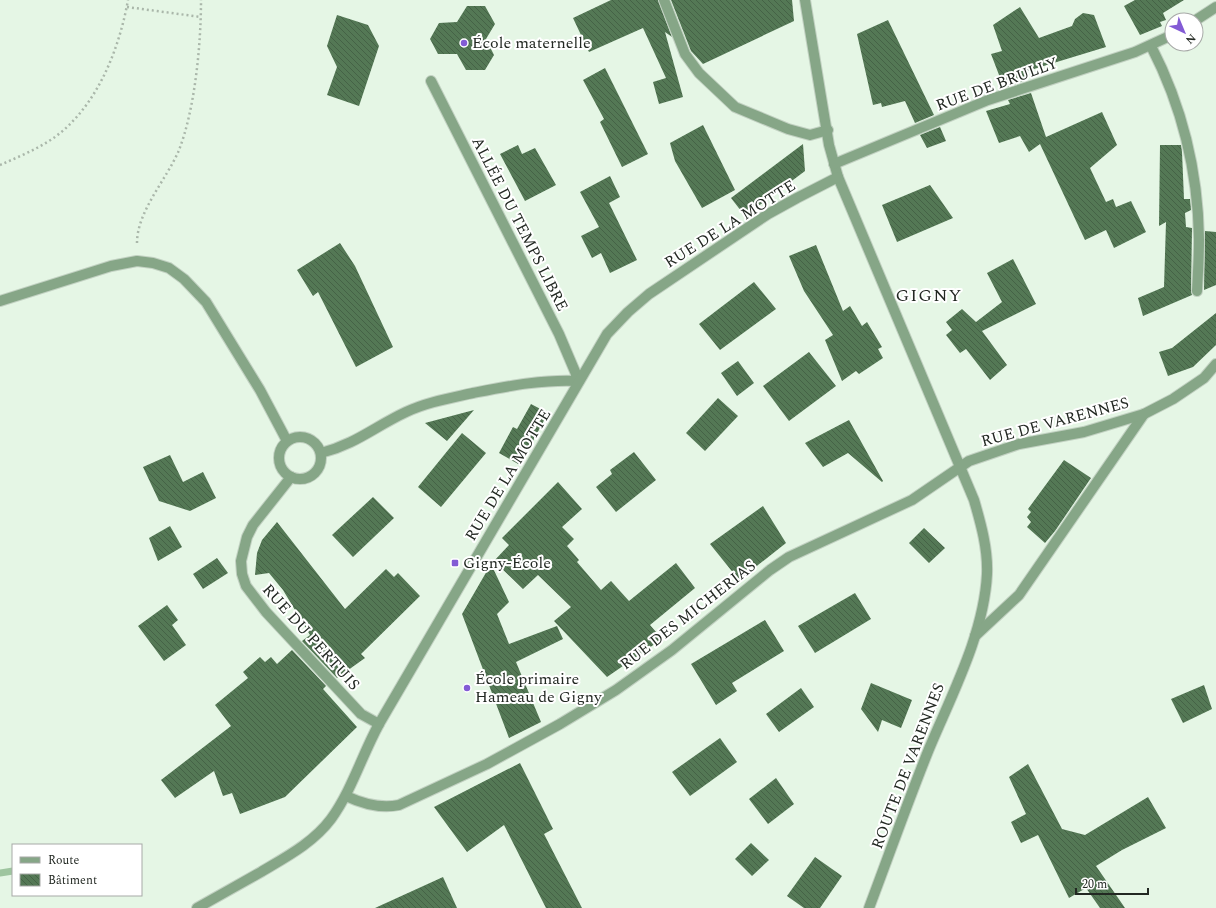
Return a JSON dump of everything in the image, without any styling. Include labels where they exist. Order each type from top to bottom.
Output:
[{"type":"street","points":[[664,0],[686,54],[699,73],[735,107],[788,129],[810,135],[828,130]]},
{"type":"street","points":[[805,0],[834,164],[838,177],[974,500],[986,550],[987,574],[983,605],[976,636]]},
{"type":"street","points":[[1204,15],[1216,7]]},
{"type":"street","name":"RUE DE BRULLY","points":[[834,164],[988,100],[1152,46],[1164,39]]},
{"type":"street","points":[[1152,46],[1166,74],[1179,110],[1188,146],[1196,194],[1199,240],[1197,290]]},
{"type":"street","name":"ALLÉE DU TEMPS LIBRE","points":[[432,81],[559,334],[579,381]]},
{"type":"street","name":"RUE DE LA MOTTE","points":[[197,908],[291,855],[312,840],[330,820],[346,796],[366,748],[379,724],[550,435],[579,381],[607,334],[628,312],[649,294],[768,214],[838,177]]},
{"type":"street","points":[[0,301],[111,266],[137,261],[153,263],[168,268],[184,279],[206,302],[260,390],[287,441]]},
{"type":"street","name":"RUE DE VARENNES","points":[[960,467],[969,461],[1019,444],[1084,432],[1144,414],[1179,395],[1204,378],[1216,364]]},
{"type":"street","points":[[321,453],[342,447],[407,411],[432,403],[521,384],[556,380],[579,381]]},
{"type":"street","points":[[976,636],[1019,596],[1144,414]]},
{"type":"street","points":[[298,437],[310,439],[315,442],[321,453],[320,465],[314,474],[303,479],[292,477],[283,470],[279,460],[281,450],[287,441],[298,437]]},
{"type":"street","name":"RUE DES MICHERIAS","points":[[346,796],[358,801],[385,808],[399,805],[487,764],[560,724],[616,690],[672,650],[770,570],[789,557],[912,500],[960,467]]},
{"type":"street","name":"RUE DU PERTUIS","points":[[292,477],[253,525],[247,537],[241,561],[242,574],[246,586],[266,612],[361,714],[379,724]]},
{"type":"street","name":"ROUTE DE VARENNES","points":[[869,908],[926,757],[976,636]]},
{"type":"path","points":[[0,164],[32,151],[49,141],[74,120],[90,100],[102,77],[121,32],[128,0]]},
{"type":"path","points":[[137,261],[137,237],[142,219],[178,152],[190,115],[201,17],[201,0]]},
{"type":"path","points":[[127,7],[201,17]]},
{"type":"building","points":[[611,0],[658,0],[672,37],[665,32],[683,97],[659,104],[653,82],[666,78],[643,28],[589,52],[573,18]]},
{"type":"building","points":[[671,0],[792,0],[794,21],[703,64],[691,51]]},
{"type":"building","points":[[1135,0],[1184,0],[1163,13],[1164,21],[1160,22],[1162,26],[1140,35],[1124,6]]},
{"type":"building","points":[[467,6],[485,6],[495,24],[486,39],[494,55],[485,70],[466,70],[457,54],[438,54],[430,39],[439,23],[457,22]]},
{"type":"building","points":[[1020,7],[1039,38],[1072,26],[1075,19],[1083,13],[1094,15],[1106,47],[1024,72],[1027,80],[1004,88],[991,54],[1002,51],[993,25]]},
{"type":"building","points":[[337,15],[368,25],[379,46],[359,106],[327,95],[337,67],[327,46]]},
{"type":"building","points":[[888,20],[934,115],[915,123],[905,101],[882,107],[881,103],[873,105],[857,34]]},
{"type":"building","points":[[605,68],[648,154],[622,167],[600,122],[604,119],[583,80]]},
{"type":"building","points":[[1031,93],[1046,137],[1102,112],[1117,145],[1090,168],[1106,202],[1113,199],[1116,207],[1131,201],[1146,232],[1114,248],[1106,230],[1085,240],[1040,144],[1029,152],[1020,136],[999,143],[986,111],[1010,104],[1008,100]]},
{"type":"building","points":[[703,125],[735,190],[702,208],[675,161],[670,143]]},
{"type":"building","points":[[940,127],[946,141],[927,148],[920,135]]},
{"type":"building","points":[[803,144],[805,171],[745,216],[731,198]]},
{"type":"building","points":[[518,145],[522,154],[535,148],[556,185],[525,201],[500,154]]},
{"type":"building","points":[[1160,145],[1181,145],[1184,199],[1190,199],[1191,210],[1185,213],[1186,227],[1192,228],[1192,295],[1143,316],[1138,298],[1164,287],[1166,222],[1159,226]]},
{"type":"building","points":[[610,176],[620,197],[609,203],[637,260],[610,273],[601,253],[592,258],[581,236],[599,227],[580,192]]},
{"type":"building","points":[[930,185],[953,218],[897,242],[882,205]]},
{"type":"building","points":[[1205,231],[1216,232],[1216,285],[1204,290]]},
{"type":"building","points":[[340,243],[355,266],[393,347],[356,367],[318,292],[313,296],[297,270]]},
{"type":"building","points":[[816,245],[843,311],[850,306],[862,326],[867,322],[882,347],[878,349],[883,358],[859,374],[856,371],[842,381],[825,340],[833,335],[804,291],[789,256]]},
{"type":"building","points":[[1013,259],[1036,304],[982,331],[1007,365],[990,380],[966,349],[960,353],[946,335],[952,330],[946,322],[962,309],[976,322],[1002,302],[987,273]]},
{"type":"building","points":[[754,282],[776,309],[720,350],[699,324]]},
{"type":"building","points":[[1216,313],[1216,345],[1193,367],[1168,376],[1159,352],[1172,348]]},
{"type":"building","points":[[809,352],[836,386],[789,421],[763,386]]},
{"type":"building","points":[[738,361],[754,383],[737,396],[721,373]]},
{"type":"building","points":[[718,398],[738,416],[705,451],[686,433]]},
{"type":"building","points":[[531,404],[548,413],[520,465],[499,453],[513,427],[517,429]]},
{"type":"building","points":[[474,410],[447,441],[425,423]]},
{"type":"building","points":[[849,420],[883,481],[882,482],[848,453],[823,467],[805,443]]},
{"type":"building","points":[[462,433],[486,453],[441,507],[418,487]]},
{"type":"building","points":[[634,452],[656,480],[616,512],[596,487],[612,474],[610,470]]},
{"type":"building","points":[[170,455],[183,482],[203,472],[216,498],[190,511],[159,501],[143,467]]},
{"type":"building","points":[[1064,460],[1091,478],[1055,531],[1045,543],[1027,527],[1031,522],[1027,517],[1031,512],[1028,509]]},
{"type":"building","points":[[558,482],[582,509],[562,527],[574,539],[567,546],[579,560],[577,562],[601,590],[611,581],[629,601],[676,563],[695,588],[650,625],[662,639],[607,677],[554,621],[571,607],[538,575],[523,589],[494,561],[509,545],[502,538]]},
{"type":"building","points":[[373,497],[394,518],[353,557],[332,535]]},
{"type":"building","points":[[763,506],[786,543],[739,580],[710,544]]},
{"type":"building","points":[[277,522],[345,609],[386,569],[394,577],[398,573],[420,596],[361,654],[365,658],[337,678],[302,641],[310,635],[283,590],[269,573],[255,575],[257,553],[262,540]]},
{"type":"building","points":[[170,526],[182,547],[158,561],[149,538]]},
{"type":"building","points":[[924,528],[945,548],[929,563],[909,543]]},
{"type":"building","points":[[217,558],[228,573],[203,589],[193,574]]},
{"type":"building","points":[[491,564],[509,602],[497,614],[509,644],[557,626],[563,639],[516,662],[541,722],[509,738],[462,614]]},
{"type":"building","points":[[855,593],[871,619],[815,653],[798,626]]},
{"type":"building","points":[[167,605],[178,620],[172,625],[186,645],[164,661],[138,626]]},
{"type":"building","points":[[765,620],[784,651],[732,683],[737,691],[716,705],[691,664]]},
{"type":"building","points":[[292,650],[326,686],[323,689],[357,727],[285,797],[240,814],[232,793],[223,796],[214,771],[175,798],[161,780],[231,726],[215,705],[248,678],[243,672],[260,657],[265,662],[271,657],[277,664]]},
{"type":"building","points":[[871,683],[912,700],[901,728],[882,720],[878,732],[861,709]]},
{"type":"building","points":[[1204,685],[1212,709],[1183,723],[1171,699]]},
{"type":"building","points":[[801,688],[814,707],[779,732],[766,714]]},
{"type":"building","points":[[720,738],[737,762],[690,796],[672,772]]},
{"type":"building","points":[[520,763],[553,829],[544,834],[582,908],[546,908],[504,825],[467,852],[434,807]]},
{"type":"building","points":[[1028,764],[1062,829],[1085,835],[1148,797],[1166,828],[1122,850],[1096,866],[1125,908],[1100,908],[1086,888],[1069,898],[1038,835],[1021,843],[1011,822],[1026,814],[1009,777]]},
{"type":"building","points":[[776,778],[794,804],[768,824],[749,799]]},
{"type":"building","points":[[751,843],[769,860],[752,876],[735,859]]},
{"type":"building","points":[[815,857],[842,876],[820,908],[804,908],[787,896]]},
{"type":"building","points":[[443,877],[457,908],[375,908]]},
{"type":"waterway","points":[[0,873],[12,871]]},
{"type":"place","name":"École maternelle","points":[[464,43]]},
{"type":"place","name":"Gigny-École","points":[[455,563]]},
{"type":"place","name":"École primaire Hameau de Gigny","points":[[467,688]]},
{"type":"district","name":"GIGNY","points":[[929,295]]}]
